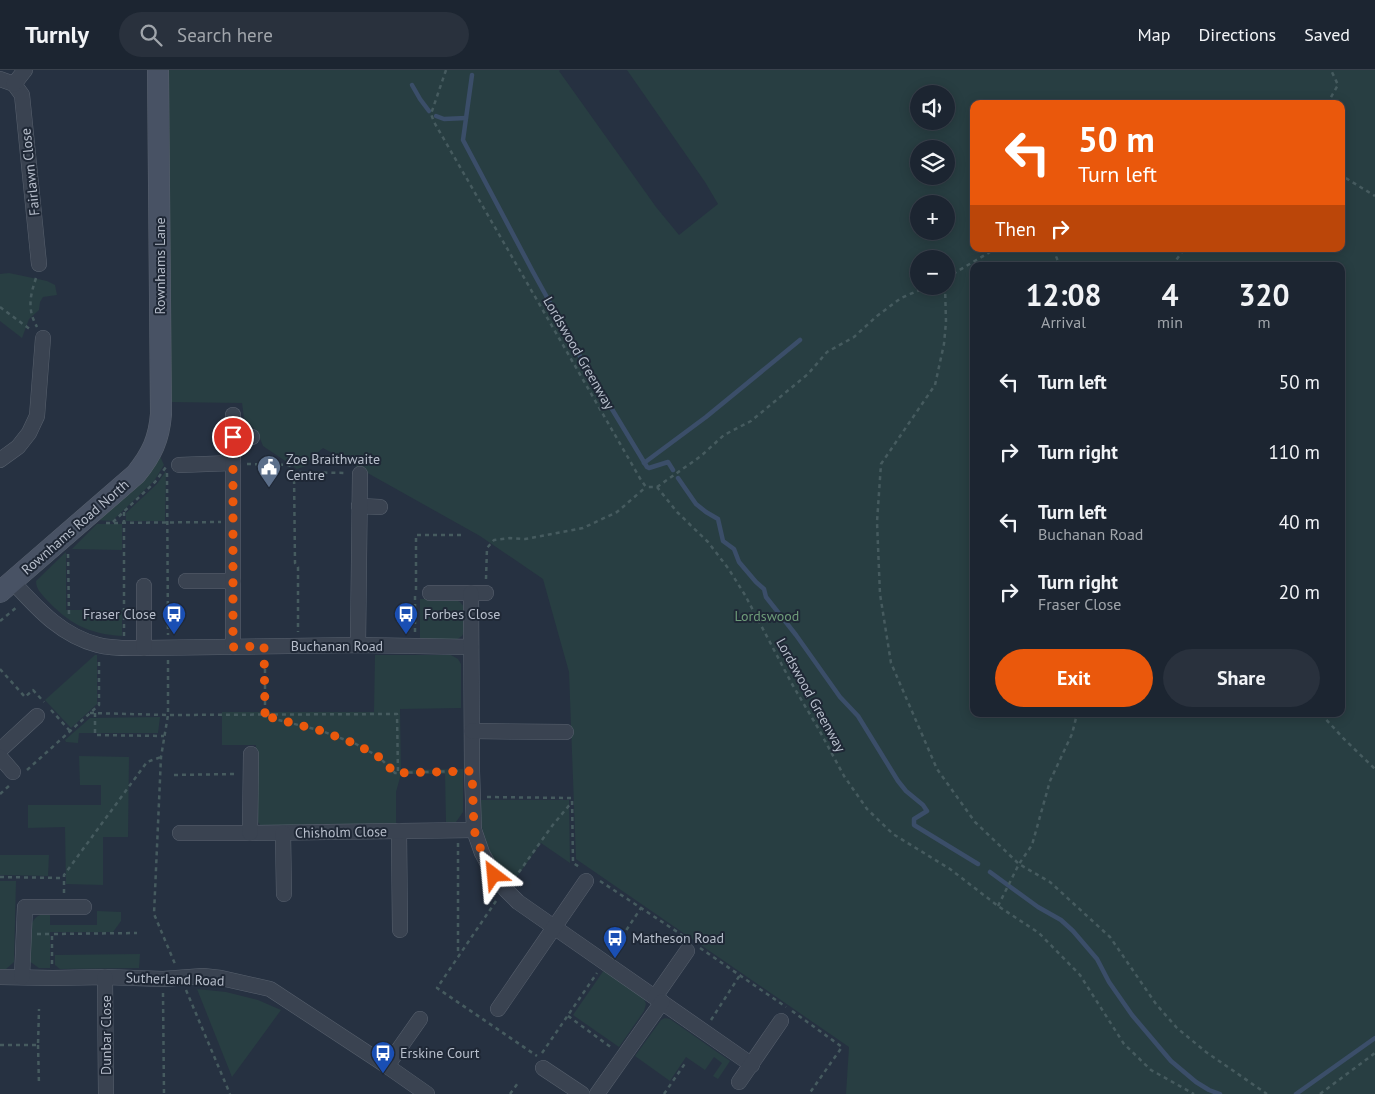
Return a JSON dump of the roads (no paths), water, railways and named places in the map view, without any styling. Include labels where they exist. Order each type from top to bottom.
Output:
[{"type":"street","name":"Fairlawn Close","points":[[25,70],[7,82],[22,95],[39,264]]},
{"type":"street","name":"Rownhams Lane","points":[[147,460],[160,428],[161,414],[158,70]]},
{"type":"street","points":[[0,460],[18,447],[30,433],[37,416],[42,338]]},
{"type":"street","points":[[233,415],[233,647]]},
{"type":"street","points":[[233,437],[252,437]]},
{"type":"street","name":"Rownhams Road North","points":[[6,587],[136,474],[147,460]]},
{"type":"street","points":[[179,465],[233,463]]},
{"type":"street","points":[[358,645],[360,474]]},
{"type":"street","points":[[359,506],[380,507]]},
{"type":"street","points":[[186,581],[233,581]]},
{"type":"street","points":[[144,586],[144,648]]},
{"type":"street","name":"Buchanan Road","points":[[6,587],[65,631],[99,646],[120,648],[358,645],[471,647]]},
{"type":"street","points":[[430,593],[486,593]]},
{"type":"street","points":[[471,593],[474,830],[482,853],[494,875],[518,902],[752,1064]]},
{"type":"street","points":[[0,750],[37,716]]},
{"type":"street","points":[[472,731],[566,732]]},
{"type":"street","points":[[250,833],[251,754]]},
{"type":"street","points":[[0,758],[17,776]]},
{"type":"street","name":"Chisholm Close","points":[[180,833],[474,830]]},
{"type":"street","name":"Chisholm Close","points":[[399,831],[400,930]]},
{"type":"street","name":"Chisholm Close","points":[[283,833],[284,894]]},
{"type":"street","points":[[498,1009],[590,877]]},
{"type":"street","points":[[22,977],[25,908],[84,907]]},
{"type":"street","points":[[597,1094],[624,1056],[692,947]]},
{"type":"street","name":"Sutherland Road","points":[[0,977],[181,978],[203,976],[270,989],[387,1066],[424,1093]]},
{"type":"street","name":"Dunbar Close","points":[[105,977],[106,1094]]},
{"type":"street","points":[[387,1066],[420,1019]]},
{"type":"street","points":[[739,1082],[782,1021]]},
{"type":"street","points":[[543,1068],[582,1094]]},
{"type":"waterway","points":[[472,75],[463,140],[575,348],[647,467],[668,462],[673,470]]},
{"type":"waterway","points":[[412,85],[429,111]]},
{"type":"waterway","points":[[436,116],[444,119],[466,118]]},
{"type":"waterway","points":[[644,463],[706,417],[800,340]]},
{"type":"waterway","points":[[678,478],[696,504],[718,519],[723,541],[734,549],[739,562],[764,589],[766,597],[796,635],[840,697],[858,716],[898,781],[906,791],[923,805],[927,811],[914,819],[914,825],[978,864]]},
{"type":"waterway","points":[[990,872],[1038,907],[1061,920],[1073,931],[1097,959],[1109,982],[1132,1015],[1171,1061],[1196,1082],[1220,1094]]},
{"type":"waterway","points":[[1296,1094],[1375,1038]]},
{"type":"place","name":"Zoe Braithwaite Centre","points":[[269,488]]},
{"type":"place","name":"Fraser Close","points":[[174,635]]},
{"type":"place","name":"Forbes Close","points":[[406,635]]},
{"type":"place","name":"Matheson Road","points":[[615,959]]},
{"type":"place","name":"Erskine Court","points":[[383,1074]]},
{"type":"park label","name":"Lordswood","points":[[767,616]]}]
